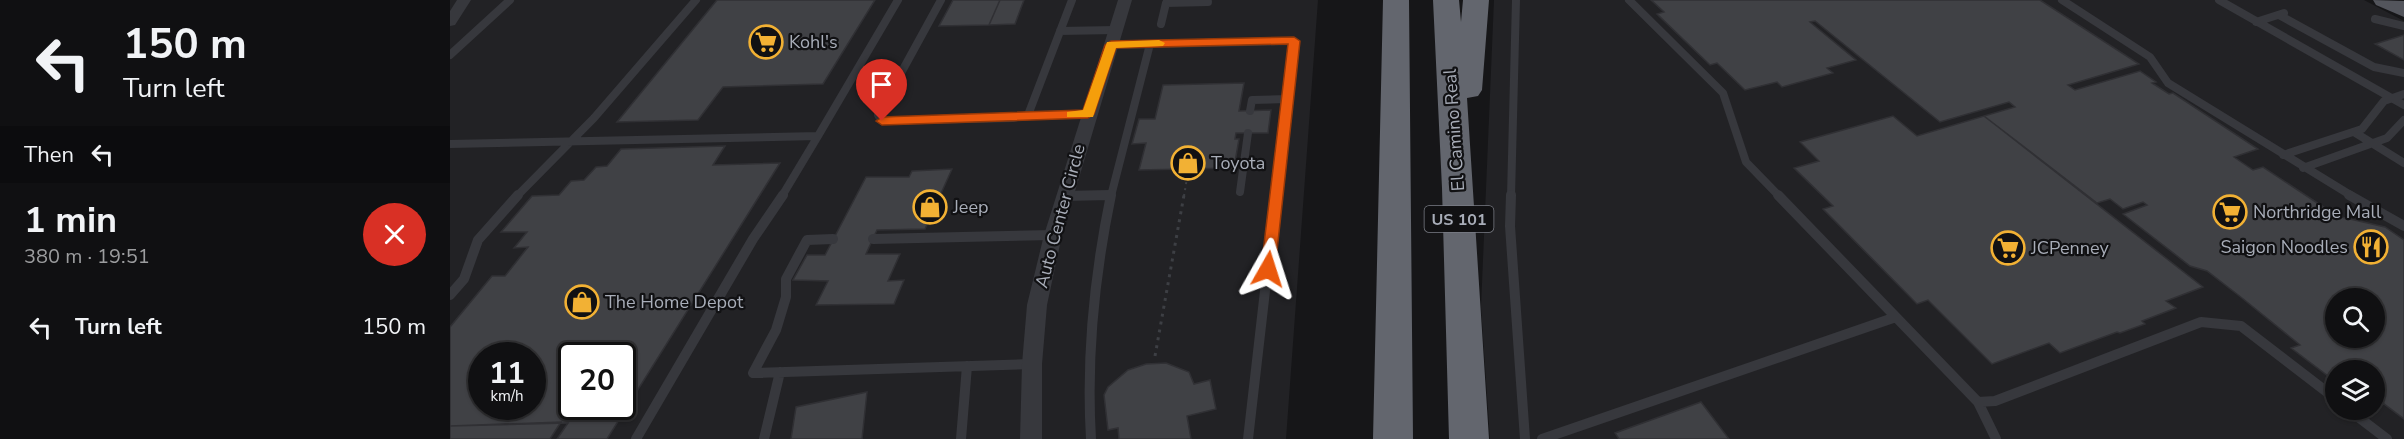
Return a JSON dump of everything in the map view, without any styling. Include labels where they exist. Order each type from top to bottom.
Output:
[{"type":"highway","points":[[1378,0],[1395,105]]},
{"type":"highway","points":[[1393,439],[1396,0]]},
{"type":"highway","name":"El Camino Real","points":[[1446,0],[1458,188],[1469,439]]},
{"type":"highway","points":[[1458,188],[1476,0]]},
{"type":"main road","points":[[2379,9],[2404,10]]},
{"type":"street","points":[[450,22],[464,0]]},
{"type":"street","name":"Auto Center Circle","points":[[1031,439],[1032,364],[1037,305],[1064,196],[1125,0]]},
{"type":"lane","points":[[450,55],[510,0]]},
{"type":"lane","points":[[450,296],[464,279],[478,240],[532,179],[594,118],[696,0]]},
{"type":"lane","points":[[636,439],[753,239],[771,215],[898,0]]},
{"type":"lane","points":[[941,0],[878,115],[882,121],[1088,114]]},
{"type":"lane","points":[[1028,115],[1072,0]]},
{"type":"lane","points":[[1516,0],[1510,226],[1525,439]]},
{"type":"lane","points":[[1629,0],[1723,93],[1730,106],[1739,150],[1746,162],[1978,402],[1986,414],[1996,439]]},
{"type":"lane","points":[[2062,0],[2150,57],[2168,83],[2303,168],[2404,226]]},
{"type":"lane","points":[[2219,0],[2404,105]]},
{"type":"lane","points":[[1161,24],[1167,2],[1208,2]]},
{"type":"lane","points":[[2379,9],[2404,26]]},
{"type":"lane","points":[[2256,22],[2282,14],[2374,67],[2404,74]]},
{"type":"lane","points":[[1060,31],[1150,44],[1294,41],[1248,439]]},
{"type":"lane","points":[[2323,34],[2374,62],[2404,68]]},
{"type":"lane","points":[[1091,439],[1086,378],[1092,291],[1110,195],[1150,44]]},
{"type":"lane","points":[[2283,155],[2362,129],[2384,101],[2404,94]]},
{"type":"lane","points":[[1250,111],[1252,100],[1287,99]]},
{"type":"lane","points":[[2303,168],[2387,138],[2404,120]]},
{"type":"lane","points":[[2354,132],[2404,163]]},
{"type":"lane","points":[[1240,192],[1248,133]]},
{"type":"lane","points":[[450,144],[818,136]]},
{"type":"lane","points":[[1064,196],[1110,195]]},
{"type":"lane","points":[[873,239],[1053,235]]},
{"type":"lane","points":[[833,240],[807,240],[786,279],[786,297],[776,330],[753,373],[1032,364]]},
{"type":"lane","points":[[1542,439],[1896,317]]},
{"type":"lane","points":[[1978,402],[1995,401],[2201,322],[2220,322],[2241,326],[2325,391]]},
{"type":"lane","points":[[961,439],[967,366]]},
{"type":"lane","points":[[764,439],[780,372]]},
{"type":"lane","points":[[2362,420],[2387,439]]},
{"type":"path","points":[[1155,356],[1187,178]]},
{"type":"shaded area","points":[[450,0],[1318,0],[1286,439],[450,439]]},
{"type":"shaded area","name":"Northridge Mall","points":[[1494,0],[2364,0],[2404,21],[2404,439],[1490,439],[1481,307]]},
{"type":"building","name":"Kohl's","points":[[717,0],[875,0],[823,84],[723,87],[698,120],[617,122]]},
{"type":"building","points":[[953,0],[1000,0],[989,25],[939,26]]},
{"type":"building","points":[[1000,0],[1024,0],[1015,24],[989,25]]},
{"type":"building","name":"Northridge Mall","points":[[1651,0],[2040,0],[2139,64],[2068,85],[2075,90],[2140,71],[2156,82],[2152,83],[2169,94],[2173,93],[2258,149],[2234,157],[2253,170],[2263,167],[2337,216],[2385,227],[2404,240],[2404,419],[2385,405],[2385,360],[2325,360],[2325,374],[2291,348],[2300,345],[2242,298],[2207,271],[2190,266],[2123,214],[2147,205],[2143,202],[2123,209],[2110,199],[2097,203],[1984,116],[2015,107],[2009,102],[1940,122],[1815,21],[1810,22],[1856,60],[1827,68],[1833,73],[1782,87],[1777,82],[1745,90],[1717,63],[1710,65],[1657,14],[1664,12]]},
{"type":"building","points":[[2404,35],[2404,60],[2375,44]]},
{"type":"building","points":[[1244,83],[1239,111],[1271,110],[1268,133],[1236,133],[1235,139],[1239,139],[1234,168],[1139,170],[1146,143],[1132,144],[1139,119],[1155,119],[1163,85]]},
{"type":"building","name":"JCPenney","points":[[1893,116],[1917,136],[1984,116],[2203,287],[2166,301],[2176,308],[2142,321],[2145,324],[2060,353],[2049,343],[1992,364],[1928,300],[1917,304],[1823,209],[1833,206],[1794,168],[1819,161],[1800,142]]},
{"type":"building","name":"The Home Depot","points":[[725,146],[713,165],[780,163],[636,393],[636,342],[558,342],[558,420],[619,420],[607,439],[557,439],[568,423],[450,426],[450,327],[492,276],[505,276],[528,247],[514,248],[527,232],[501,232],[532,196],[559,195],[571,181],[584,180],[596,167],[607,166],[621,149]]},
{"type":"building","points":[[952,169],[925,229],[877,230],[866,254],[900,254],[888,281],[904,280],[894,304],[816,305],[828,281],[793,280],[807,255],[825,255],[866,177],[909,177],[912,171]]},
{"type":"building","points":[[1166,363],[1189,372],[1194,384],[1210,380],[1216,409],[1187,416],[1191,439],[1119,439],[1118,428],[1108,430],[1104,395],[1108,387],[1128,370],[1146,364]]},
{"type":"building","points":[[867,392],[862,439],[791,439],[796,407]]},
{"type":"building","points":[[1701,402],[1729,439],[1619,439],[1615,433]]},
{"type":"building","points":[[561,422],[550,439],[450,439],[450,426]]},
{"type":"slow traffic","points":[[1071,114],[1088,114],[1111,45],[1159,43]]},
{"type":"place","name":"Kohl's","points":[[766,42]]},
{"type":"place","name":"Toyota","points":[[1188,163]]},
{"type":"place","name":"Jeep","points":[[930,207]]},
{"type":"place","name":"Northridge Mall","points":[[2230,212]]},
{"type":"place","name":"Saigon Noodles","points":[[2371,247]]},
{"type":"place","name":"JCPenney","points":[[2008,248]]},
{"type":"place","name":"The Home Depot","points":[[582,302]]},
{"type":"route","points":[[882,121],[1088,114],[1111,45],[1294,41],[1268,269]]}]
